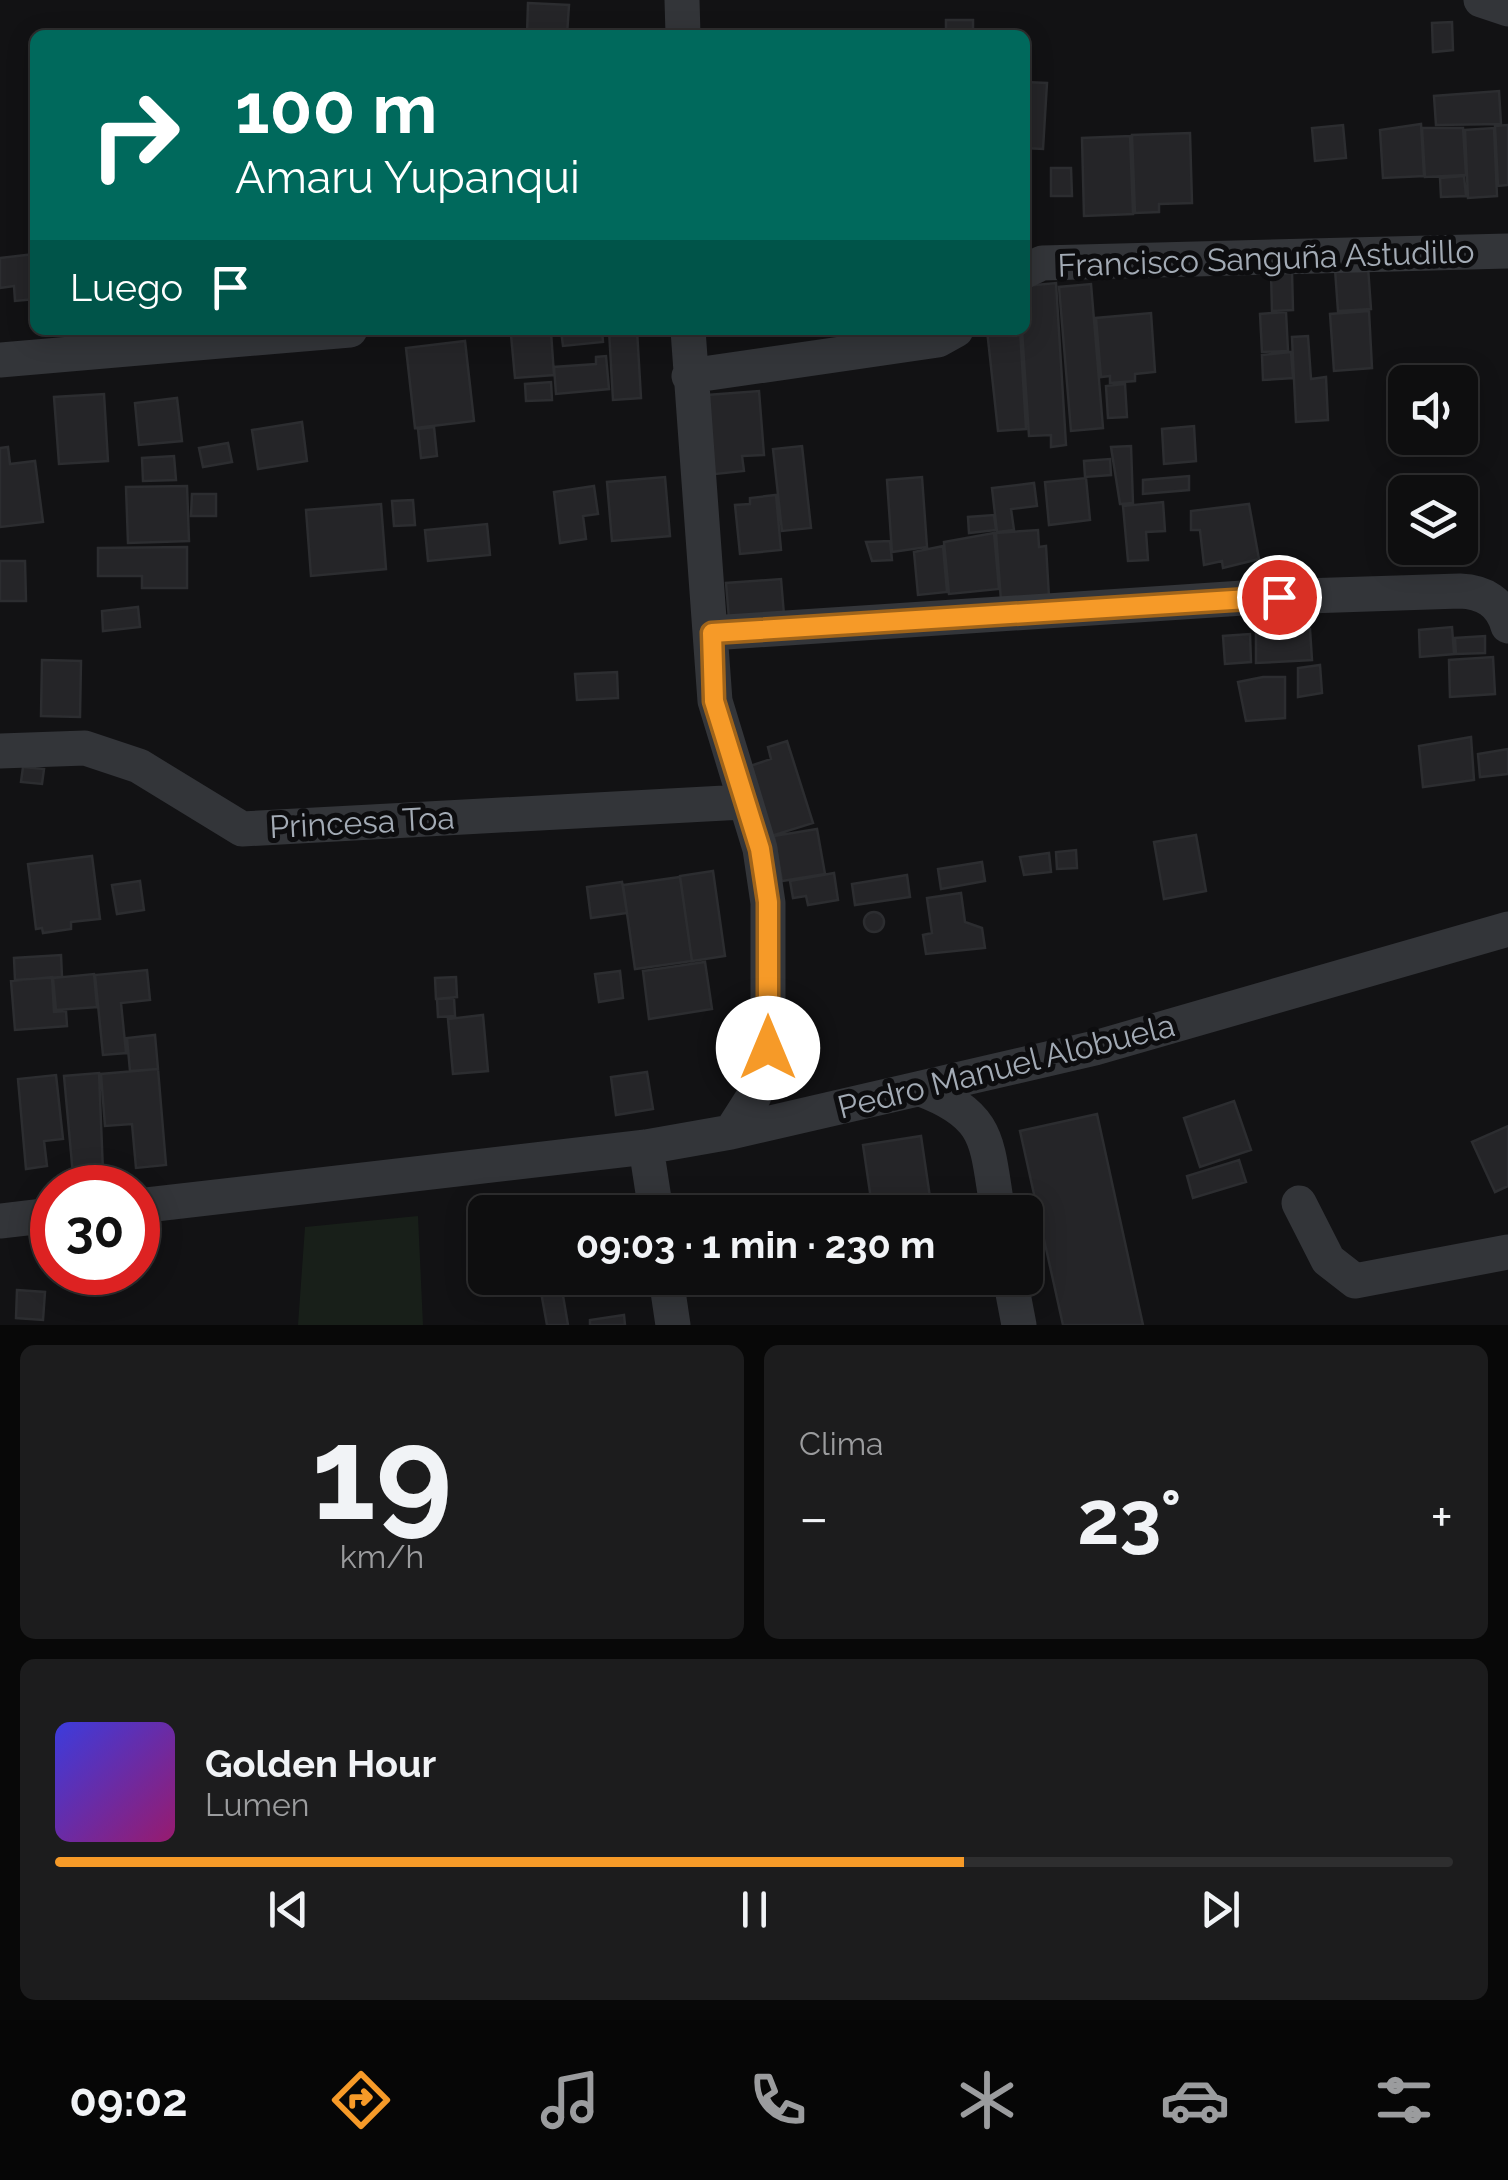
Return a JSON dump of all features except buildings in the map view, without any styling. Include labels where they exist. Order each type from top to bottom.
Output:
[{"type":"street","points":[[682,0],[683,30]]},
{"type":"street","points":[[1481,0],[1508,9]]},
{"type":"street","name":"Francisco Sanguña Astudillo","points":[[1030,269],[1042,263],[1508,251]]},
{"type":"street","points":[[0,360],[292,335]]},
{"type":"street","points":[[688,335],[714,701],[760,849],[768,902],[768,1048],[754,1096],[732,1132]]},
{"type":"street","points":[[689,376],[938,340],[947,335]]},
{"type":"street","points":[[712,633],[1243,598],[1460,592],[1476,592],[1495,602],[1508,626]]},
{"type":"street","name":"Princesa Toa","points":[[0,750],[85,748],[139,766],[242,828],[744,802]]},
{"type":"street","name":"Pedro Manuel Alobuela","points":[[160,1203],[646,1147],[732,1132],[1095,1048],[1508,929]]},
{"type":"street","points":[[921,1089],[950,1100],[977,1121],[994,1195]]},
{"type":"street","points":[[646,1147],[653,1195]]},
{"type":"street","points":[[1299,1203],[1328,1260],[1355,1281],[1508,1252]]},
{"type":"street","points":[[0,1220],[30,1217]]},
{"type":"street","points":[[669,1295],[673,1325]]},
{"type":"street","points":[[1013,1295],[1018,1325]]},
{"type":"shaded area","points":[[418,1216],[423,1325],[298,1325],[305,1227]]},
{"type":"route","points":[[768,1048],[768,902],[760,849],[714,701],[712,633],[1279,597]]}]
